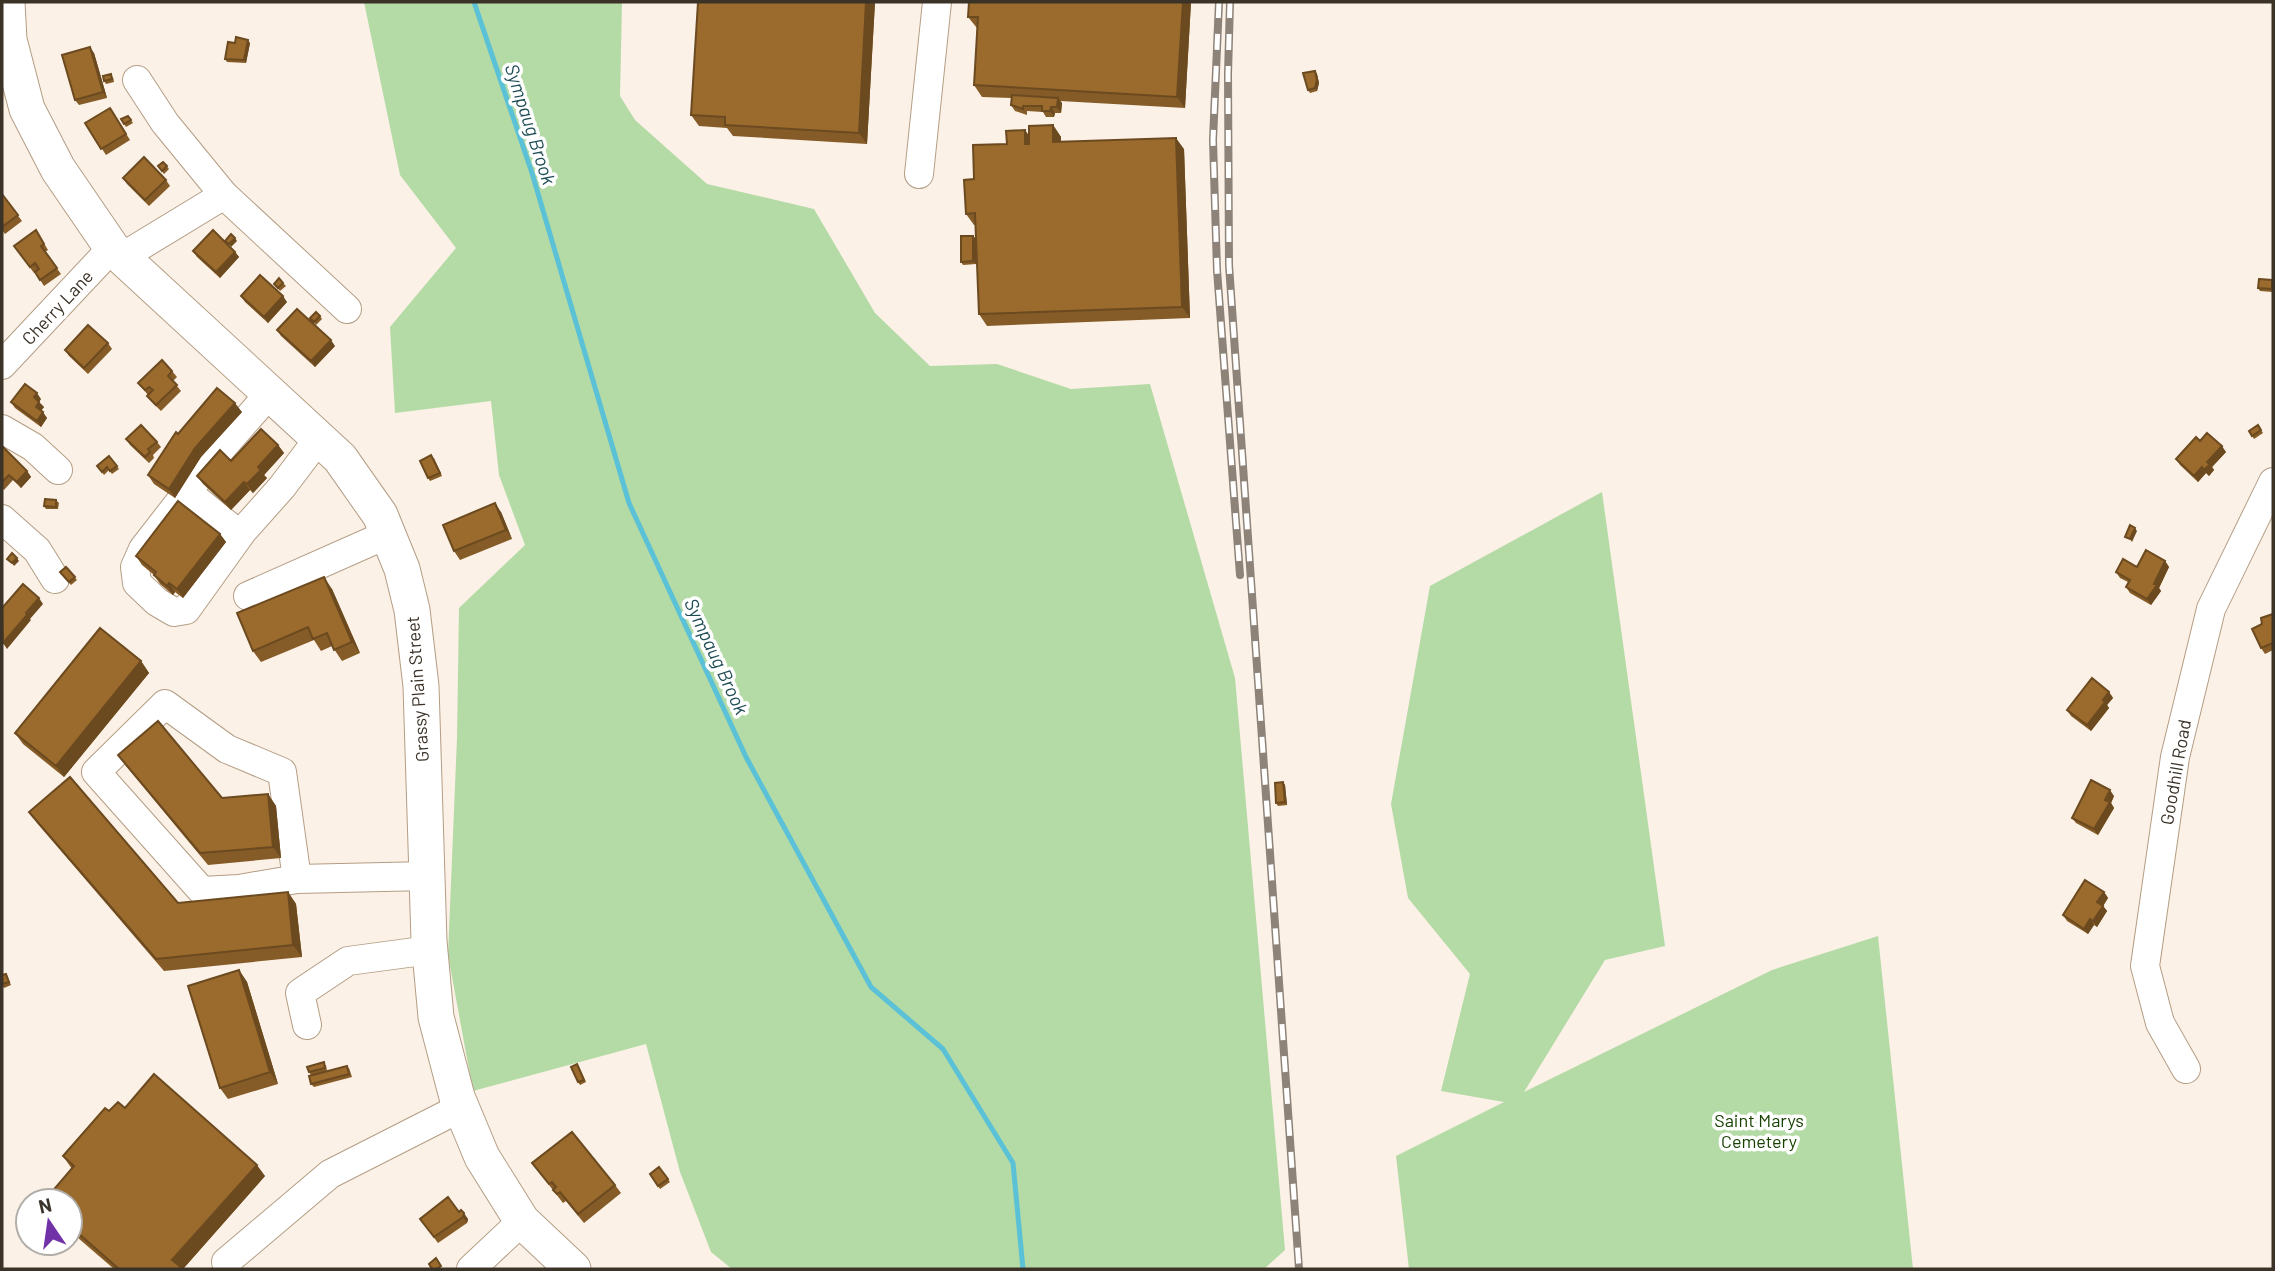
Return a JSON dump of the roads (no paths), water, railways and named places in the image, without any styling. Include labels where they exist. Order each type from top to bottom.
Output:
[{"type":"main road","name":"Grassy Plain Street","points":[[7,2],[9,40],[27,109],[58,169],[117,253],[340,458],[380,515],[402,569],[412,610],[421,686],[430,950],[436,1017],[462,1107],[482,1157],[522,1221],[573,1269]]},
{"type":"street","points":[[919,174],[937,2]]},
{"type":"street","points":[[137,80],[164,123],[224,195],[347,309]]},
{"type":"street","name":"Cherry Lane","points":[[2,365],[117,253],[224,195]]},
{"type":"street","points":[[271,392],[220,450],[143,548],[135,567],[137,583],[157,602],[174,612],[186,610],[240,534],[282,487],[319,438]]},
{"type":"street","points":[[2,429],[33,447],[58,470]]},
{"type":"street","name":"Goodhill Road","points":[[2186,1069],[2160,1023],[2145,966],[2173,770],[2211,609],[2273,482]]},
{"type":"street","points":[[188,493],[240,534]]},
{"type":"street","points":[[2,519],[37,550],[55,579]]},
{"type":"street","points":[[248,596],[388,534]]},
{"type":"street","points":[[297,879],[282,772],[227,749],[165,704],[96,772],[202,891],[239,889],[297,879],[427,876]]},
{"type":"street","points":[[307,1025],[300,993],[348,961],[430,950]]},
{"type":"street","points":[[226,1262],[330,1174],[462,1107]]},
{"type":"street","points":[[471,1269],[522,1221]]},
{"type":"waterway","name":"Sympaug Brook","points":[[474,2],[532,173],[629,503],[746,757],[871,987],[943,1049],[1013,1163],[1023,1269]]},
{"type":"railway","points":[[1219,2],[1213,140],[1217,270],[1240,575]]},
{"type":"railway","points":[[1230,2],[1229,265],[1299,1269]]},
{"type":"park label","name":"Saint Marys Cemetery","points":[[1759,1130]]}]
